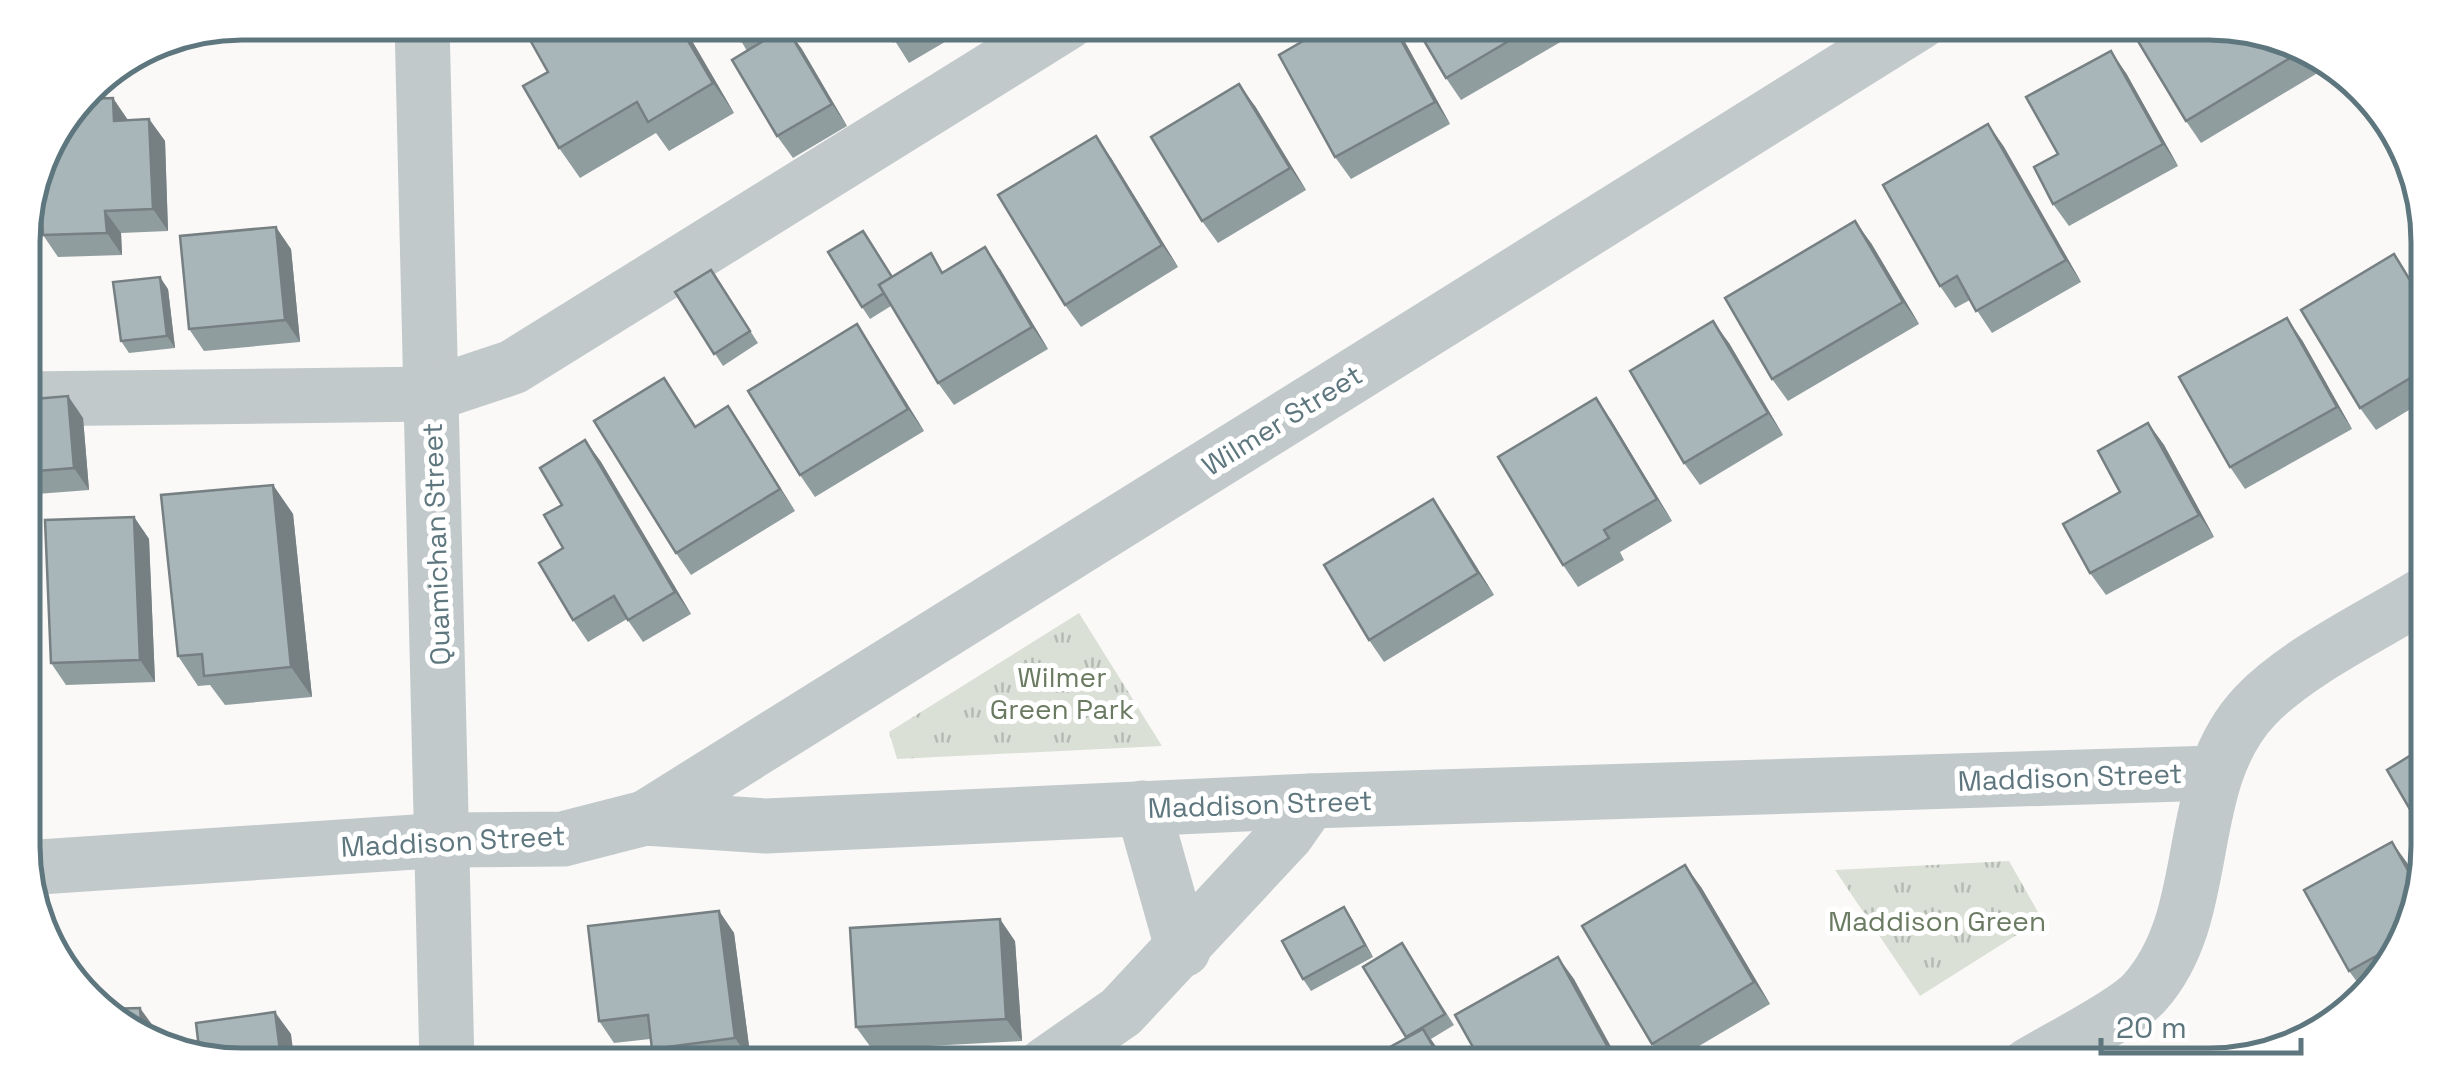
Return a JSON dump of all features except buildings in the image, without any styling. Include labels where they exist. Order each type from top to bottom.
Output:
[{"type":"street","name":"Quamichan Street","points":[[422,40],[447,1048]]},
{"type":"street","points":[[40,400],[432,394],[512,367],[1039,40]]},
{"type":"street","name":"Wilmer Street","points":[[645,818],[1891,40]]},
{"type":"street","name":"Maddison Street","points":[[42,867],[444,840],[563,839],[645,818],[766,826],[1310,801],[2214,773],[2255,706],[2307,667],[2411,603]]},
{"type":"street","points":[[2057,1048],[2144,994],[2179,936],[2214,773]]},
{"type":"street","points":[[1070,1048],[1122,1012],[1183,950],[1287,834],[1310,801]]},
{"type":"street","points":[[1143,808],[1183,950]]},
{"type":"green space","name":"Wilmer Green Park","points":[[1079,613],[1162,746],[897,759],[889,732]]},
{"type":"green space","name":"Maddison Green","points":[[2009,861],[2042,919],[1920,996],[1835,870]]}]
